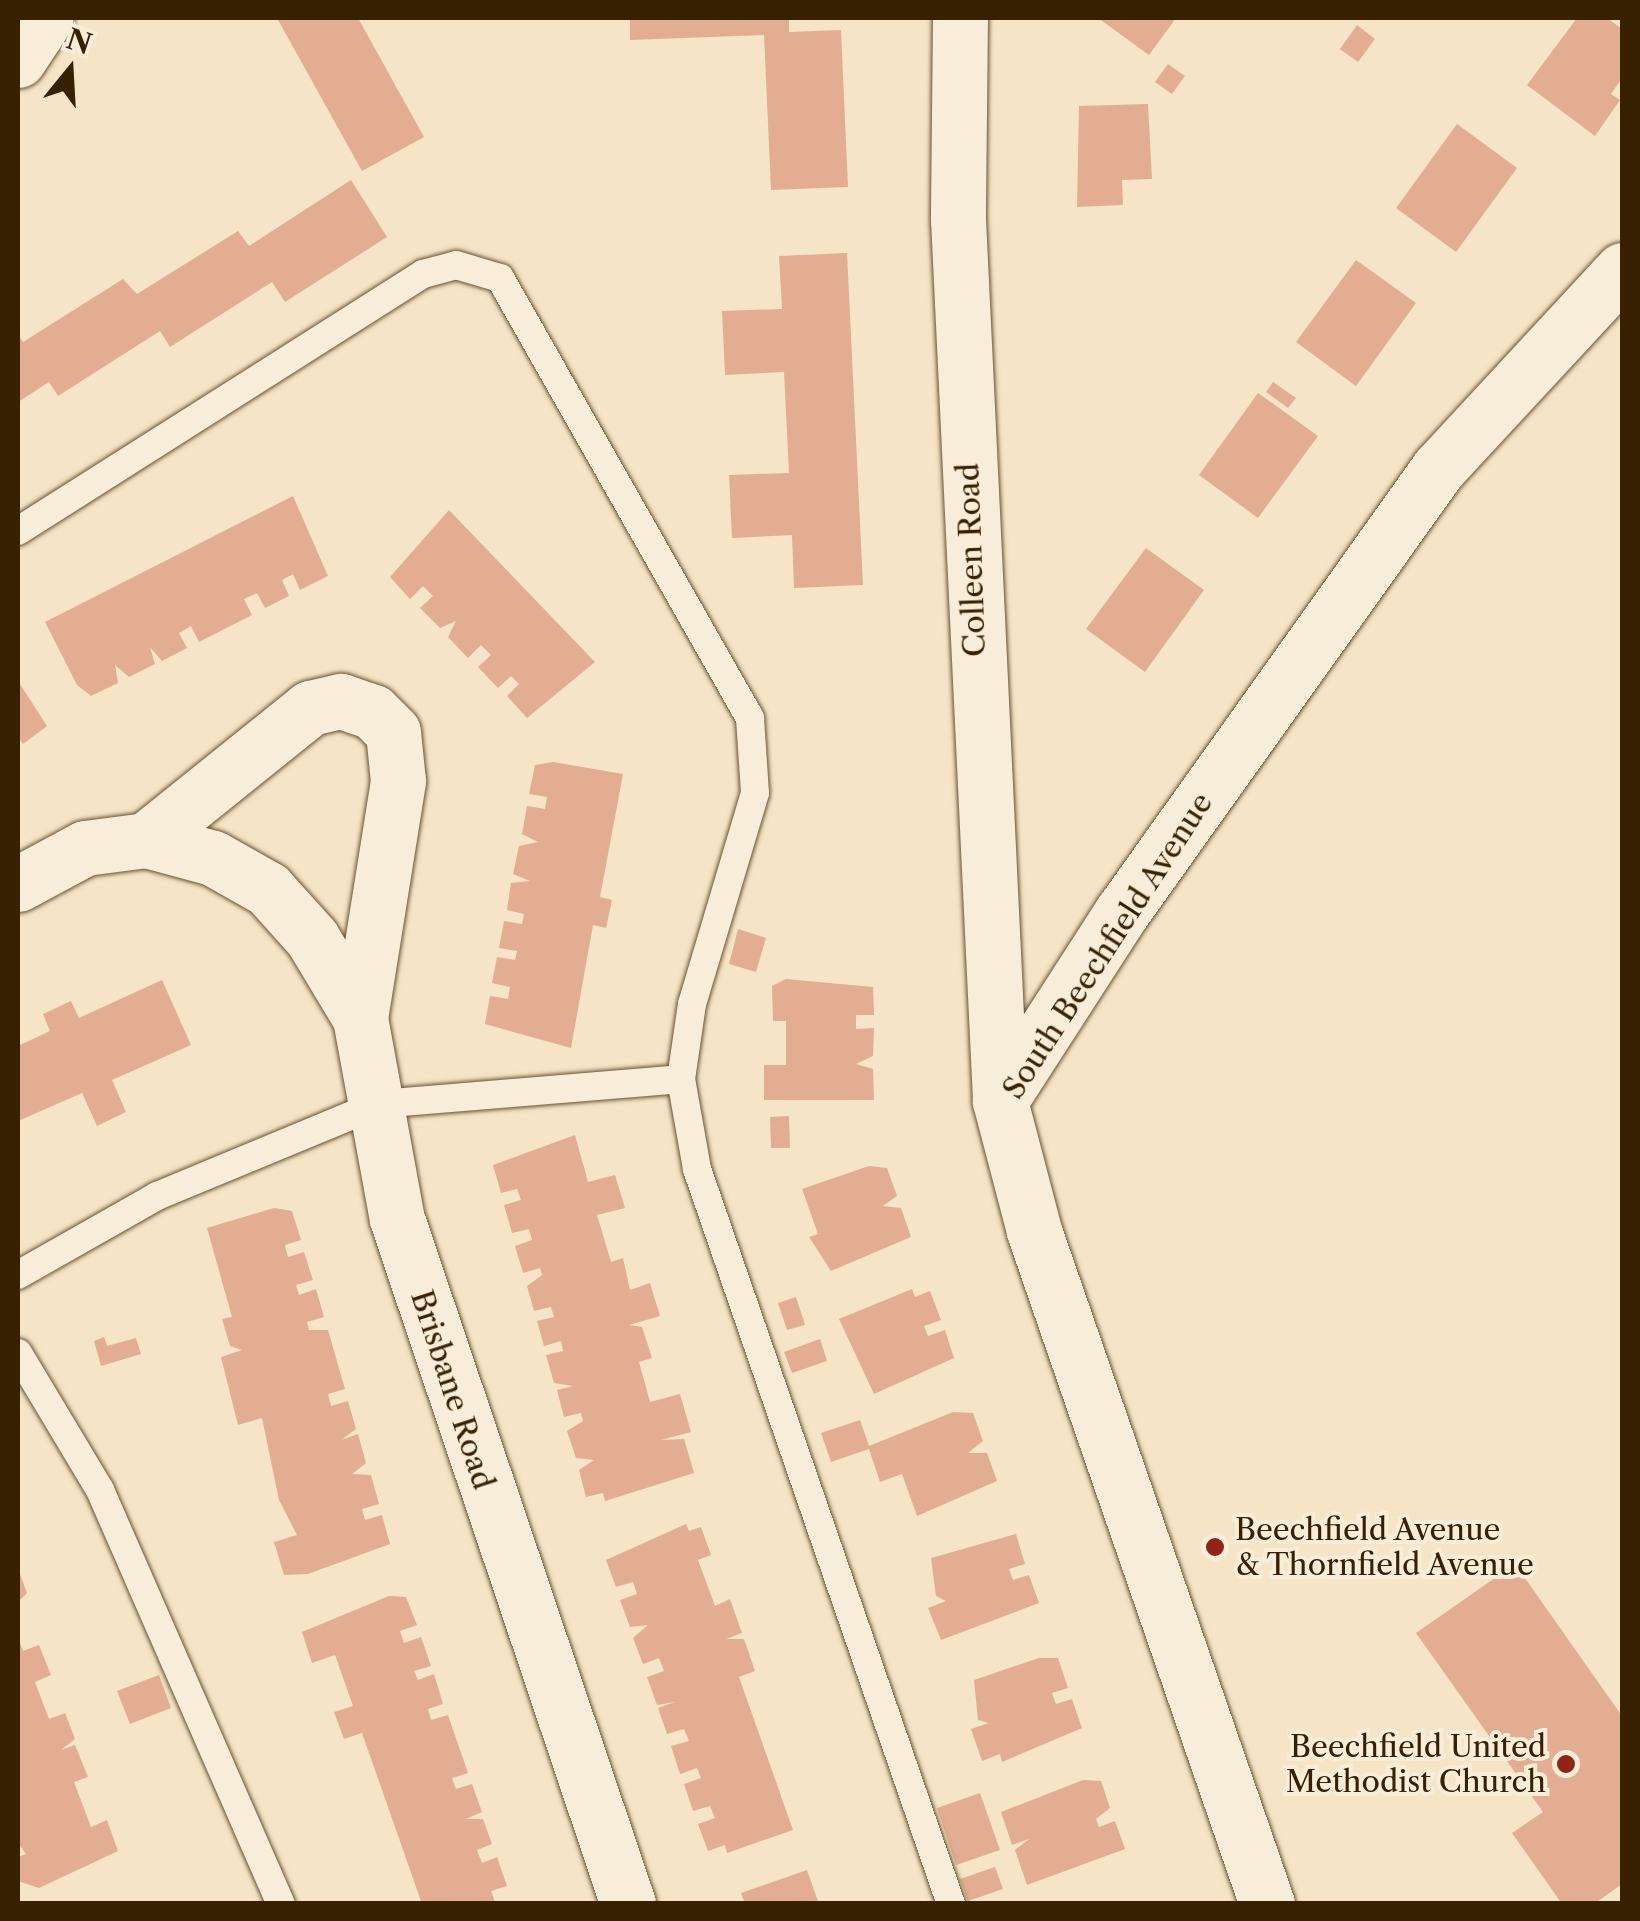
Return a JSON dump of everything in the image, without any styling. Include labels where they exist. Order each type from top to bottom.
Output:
[{"type":"street","points":[[18,60],[46,18]]},
{"type":"street","name":"Colleen Road","points":[[960,18],[957,181],[1000,1101]]},
{"type":"street","name":"South Beechfield Avenue","points":[[1267,1904],[1034,1231],[1000,1101],[1122,912],[1438,470],[1622,270]]},
{"type":"street","points":[[18,884],[85,848],[146,840],[310,708],[341,701],[373,712],[394,732],[398,781],[360,1018]]},
{"type":"street","name":"Brisbane Road","points":[[146,840],[213,858],[268,889],[312,938],[360,1018],[380,1104],[396,1219],[628,1904]]},
{"type":"lane","points":[[18,531],[424,274],[456,265],[500,278],[750,718],[759,753],[681,1079],[697,1169],[951,1904]]},
{"type":"lane","points":[[18,1275],[157,1196],[380,1104],[681,1079]]},
{"type":"lane","points":[[18,1353],[100,1490],[281,1904]]},
{"type":"building","points":[[277,18],[358,18],[424,137],[362,171]]},
{"type":"building","points":[[630,18],[789,18],[789,32],[841,30],[848,187],[771,190],[764,35],[630,40]]},
{"type":"building","points":[[1098,18],[1176,18],[1149,55]]},
{"type":"building","points":[[1577,18],[1607,18],[1622,29],[1622,78],[1611,94],[1620,100],[1595,136],[1527,85]]},
{"type":"building","points":[[1357,25],[1375,39],[1358,62],[1340,49]]},
{"type":"building","points":[[1168,64],[1185,76],[1172,94],[1155,82]]},
{"type":"building","points":[[1148,104],[1152,179],[1122,180],[1123,205],[1077,207],[1079,106]]},
{"type":"building","points":[[1457,124],[1517,168],[1456,252],[1396,208]]},
{"type":"building","points":[[351,180],[387,237],[285,302],[272,282],[170,347],[160,331],[58,396],[49,382],[18,402],[18,335],[23,342],[123,279],[137,294],[238,231],[249,246]]},
{"type":"building","points":[[847,253],[863,585],[794,588],[792,535],[732,538],[729,475],[789,473],[784,372],[725,375],[722,311],[782,309],[779,256]]},
{"type":"building","points":[[1356,260],[1416,303],[1356,386],[1296,342]]},
{"type":"building","points":[[1273,382],[1296,398],[1288,408],[1266,392]]},
{"type":"building","points":[[1258,393],[1318,436],[1258,518],[1199,475]]},
{"type":"building","points":[[293,496],[328,576],[300,590],[293,574],[282,580],[289,596],[265,608],[257,593],[244,599],[252,615],[199,642],[191,626],[179,633],[187,648],[162,661],[150,647],[155,664],[129,677],[115,665],[118,683],[91,696],[77,685],[45,622]]},
{"type":"building","points":[[449,510],[595,662],[527,718],[507,696],[519,684],[511,676],[498,688],[478,667],[491,655],[481,645],[468,658],[448,637],[456,621],[440,628],[420,608],[433,596],[423,586],[410,599],[390,577]]},
{"type":"building","points":[[1146,548],[1204,590],[1145,672],[1086,629]]},
{"type":"building","points":[[18,681],[47,726],[23,744],[18,737]]},
{"type":"building","points":[[553,762],[623,774],[600,897],[612,900],[606,928],[593,925],[571,1048],[485,1024],[490,996],[508,999],[510,987],[492,983],[497,957],[515,960],[517,951],[499,948],[504,921],[522,924],[524,914],[507,910],[511,883],[530,881],[513,874],[519,846],[538,842],[522,834],[527,806],[545,809],[547,797],[529,794],[535,765]]},
{"type":"building","points":[[738,929],[766,938],[756,972],[729,964]]},
{"type":"building","points":[[786,979],[873,987],[874,1015],[856,1015],[856,1029],[874,1028],[873,1056],[856,1064],[873,1069],[874,1100],[764,1100],[764,1065],[786,1065],[786,1021],[773,1021],[772,986]]},
{"type":"building","points":[[162,980],[191,1045],[112,1080],[126,1112],[97,1126],[82,1093],[18,1121],[18,1046],[50,1031],[43,1014],[71,1001],[79,1018]]},
{"type":"building","points":[[789,1116],[790,1148],[771,1148],[770,1117]]},
{"type":"building","points":[[575,1135],[588,1182],[615,1175],[625,1208],[597,1215],[611,1262],[623,1258],[630,1290],[650,1283],[660,1316],[629,1325],[642,1327],[652,1358],[639,1362],[650,1402],[680,1394],[691,1432],[661,1440],[684,1439],[694,1473],[605,1501],[603,1493],[586,1497],[579,1470],[594,1460],[576,1458],[567,1431],[583,1421],[581,1413],[564,1417],[557,1390],[573,1386],[554,1383],[546,1355],[563,1351],[561,1341],[544,1346],[537,1321],[554,1317],[551,1307],[534,1311],[527,1286],[542,1275],[540,1268],[523,1273],[515,1246],[532,1240],[529,1229],[512,1233],[504,1205],[521,1200],[517,1189],[501,1193],[493,1165]]},
{"type":"building","points":[[869,1166],[887,1168],[897,1196],[883,1206],[901,1208],[911,1237],[831,1271],[809,1237],[818,1234],[802,1189]]},
{"type":"building","points":[[274,1208],[292,1211],[301,1240],[285,1245],[288,1257],[304,1252],[313,1280],[296,1285],[299,1295],[316,1289],[324,1317],[307,1322],[309,1330],[328,1330],[345,1389],[328,1394],[331,1406],[348,1401],[356,1429],[341,1440],[358,1434],[366,1463],[352,1474],[371,1475],[379,1504],[362,1509],[365,1520],[382,1515],[390,1544],[308,1574],[284,1575],[274,1542],[297,1535],[279,1500],[262,1418],[238,1425],[221,1357],[242,1350],[230,1346],[222,1319],[232,1317],[207,1228]]},
{"type":"building","points":[[912,1289],[915,1297],[930,1291],[941,1320],[924,1326],[928,1336],[945,1330],[954,1358],[874,1394],[839,1319]]},
{"type":"building","points":[[796,1297],[805,1325],[787,1330],[778,1303]]},
{"type":"building","points":[[104,1337],[107,1346],[136,1338],[141,1354],[101,1366],[94,1341]]},
{"type":"building","points":[[820,1339],[827,1361],[792,1373],[784,1352]]},
{"type":"building","points":[[953,1412],[973,1413],[983,1441],[968,1453],[987,1453],[997,1481],[917,1516],[902,1474],[880,1482],[869,1449],[831,1462],[821,1433],[860,1420],[869,1446]]},
{"type":"building","points":[[686,1524],[689,1531],[701,1527],[711,1555],[698,1560],[715,1606],[730,1599],[742,1633],[726,1639],[744,1639],[755,1671],[739,1677],[793,1830],[727,1853],[725,1845],[708,1851],[698,1824],[715,1818],[710,1806],[693,1811],[684,1784],[701,1778],[697,1768],[680,1774],[671,1746],[689,1741],[684,1729],[667,1734],[658,1708],[675,1702],[657,1705],[647,1677],[664,1671],[659,1658],[643,1664],[633,1638],[648,1625],[630,1627],[620,1600],[637,1594],[633,1582],[616,1587],[606,1560]]},
{"type":"building","points":[[1016,1534],[1025,1564],[1009,1569],[1013,1580],[1029,1575],[1039,1603],[941,1640],[928,1608],[946,1601],[936,1596],[931,1558]]},
{"type":"building","name":"Beechfield United Methodist Church","points":[[1515,1564],[1622,1716],[1622,1884],[1594,1904],[1562,1904],[1512,1833],[1543,1812],[1416,1633]]},
{"type":"building","points":[[18,1569],[27,1593],[18,1602]]},
{"type":"building","points":[[389,1596],[406,1597],[417,1625],[400,1631],[404,1643],[421,1637],[431,1666],[414,1671],[418,1680],[434,1674],[443,1704],[428,1709],[431,1720],[448,1715],[468,1773],[452,1778],[456,1789],[472,1784],[482,1812],[466,1819],[483,1819],[492,1844],[477,1850],[482,1863],[497,1857],[507,1886],[491,1891],[495,1902],[513,1904],[422,1904],[362,1733],[344,1739],[334,1712],[353,1706],[335,1655],[312,1663],[302,1632]]},
{"type":"building","points":[[18,1637],[23,1651],[39,1645],[51,1675],[35,1682],[49,1719],[65,1713],[75,1739],[61,1750],[75,1745],[88,1777],[74,1782],[91,1827],[107,1820],[118,1851],[39,1888],[18,1881],[18,1857],[26,1854],[18,1843]]},
{"type":"building","points":[[1039,1658],[1058,1658],[1068,1688],[1052,1693],[1056,1704],[1072,1699],[1082,1728],[1002,1762],[1000,1754],[982,1761],[971,1729],[989,1723],[978,1720],[974,1680]]},
{"type":"building","points":[[159,1675],[171,1708],[130,1724],[117,1691]]},
{"type":"building","points":[[1083,1780],[1101,1781],[1110,1808],[1096,1819],[1099,1827],[1115,1821],[1125,1849],[1027,1885],[1015,1850],[1029,1839],[1012,1845],[1001,1812]]},
{"type":"building","points":[[980,1793],[1000,1850],[956,1865],[937,1808]]},
{"type":"building","points":[[995,1867],[1003,1889],[968,1901],[960,1879]]},
{"type":"building","points":[[807,1870],[819,1904],[745,1904],[741,1893]]},
{"type":"place","name":"Beechfield Avenue & Thornfield Avenue","points":[[1215,1547]]},
{"type":"place","name":"Beechfield United Methodist Church","points":[[1566,1764]]}]
